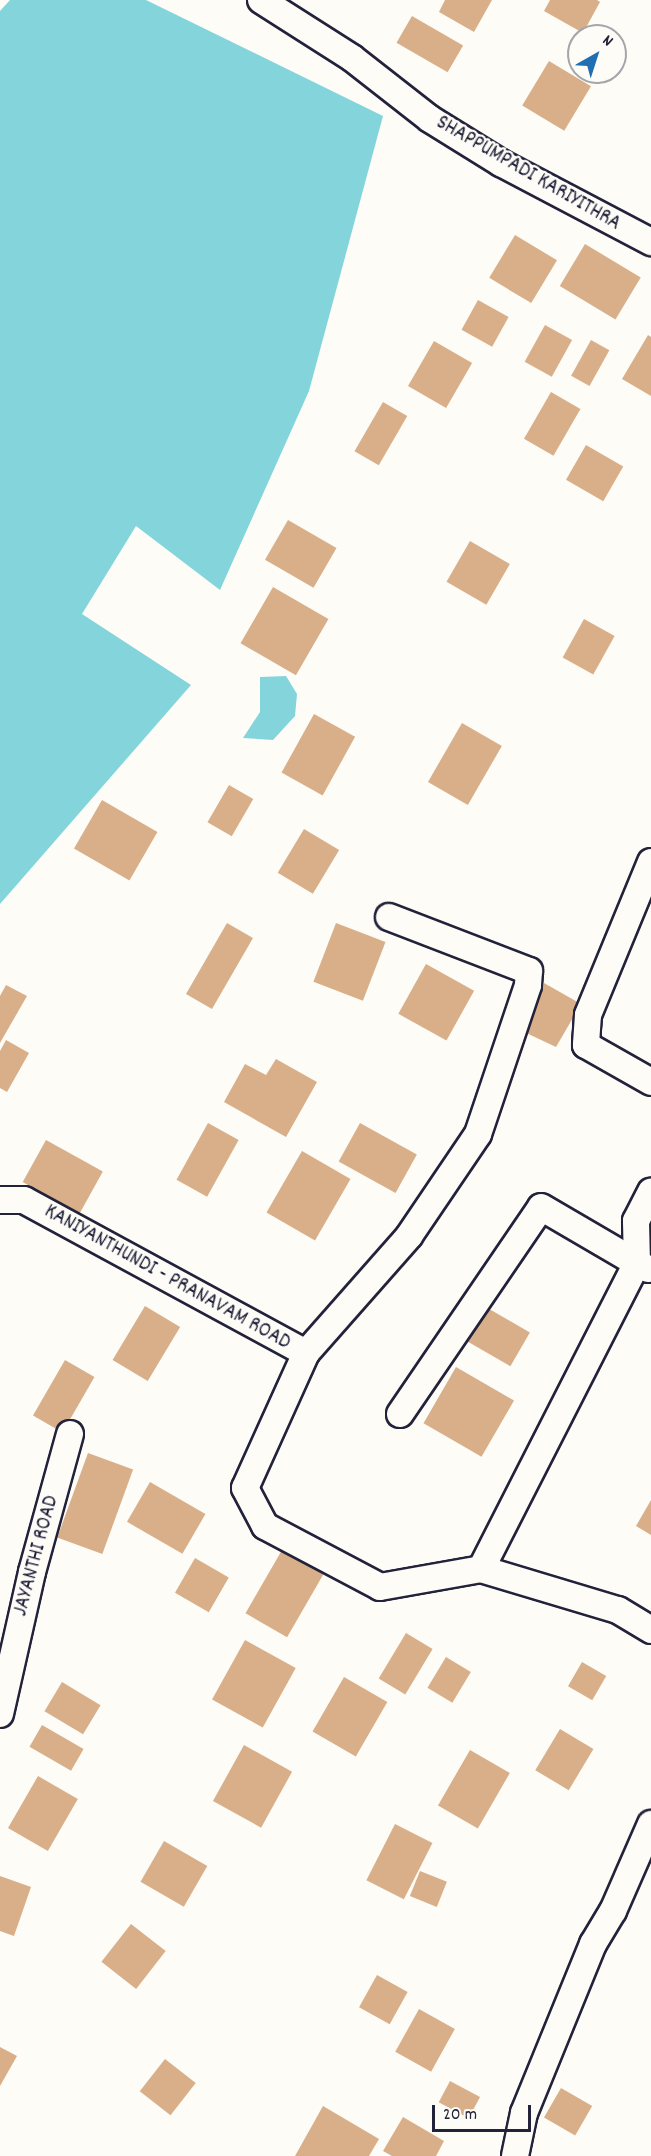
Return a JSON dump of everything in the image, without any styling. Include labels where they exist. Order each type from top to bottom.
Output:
[{"type":"street","name":"SHAPPUMPADI KARIYITHRA","points":[[261,0],[352,58],[430,119],[501,163],[651,242]]},
{"type":"street","points":[[651,862],[588,1015],[586,1045],[651,1082]]},
{"type":"street","points":[[306,1353],[409,1236],[478,1134],[528,985],[530,971],[389,917]]},
{"type":"street","points":[[481,1569],[644,1267],[636,1221],[651,1192]]},
{"type":"street","name":"KANIYANTHUNDI - PRANAVAM ROAD","points":[[0,1200],[24,1200],[306,1353],[245,1488],[265,1526],[380,1587],[481,1569],[618,1610],[651,1630]]},
{"type":"street","points":[[400,1414],[541,1207],[644,1267]]},
{"type":"street","name":"JAYANTHI ROAD","points":[[0,1714],[32,1572],[70,1434]]},
{"type":"street","points":[[515,2156],[524,2113],[554,2039],[593,1944],[614,1911],[651,1824]]},
{"type":"water","points":[[10,0],[146,0],[383,116],[309,391],[220,590],[136,526],[82,614],[191,685],[0,904],[0,11]]},
{"type":"water","points":[[286,676],[297,694],[295,716],[273,740],[243,738],[260,712],[260,677]]},
{"type":"building","points":[[445,0],[492,0],[474,32],[439,12]]},
{"type":"building","points":[[550,0],[597,0],[600,2],[588,24],[567,24],[544,11]]},
{"type":"building","points":[[412,16],[463,46],[448,72],[396,43]]},
{"type":"building","points":[[549,61],[567,72],[567,84],[587,84],[591,86],[564,131],[522,106]]},
{"type":"building","points":[[515,235],[557,260],[531,303],[489,278]]},
{"type":"building","points":[[585,244],[641,277],[615,319],[560,286]]},
{"type":"building","points":[[478,300],[509,317],[492,347],[462,330]]},
{"type":"building","points":[[545,325],[572,340],[552,377],[525,362]]},
{"type":"building","points":[[648,335],[651,337],[651,396],[622,379]]},
{"type":"building","points":[[591,340],[609,350],[589,386],[571,376]]},
{"type":"building","points":[[434,341],[472,363],[446,408],[408,386]]},
{"type":"building","points":[[551,392],[580,409],[553,456],[524,439]]},
{"type":"building","points":[[383,402],[407,416],[379,465],[354,451]]},
{"type":"building","points":[[586,445],[623,466],[603,501],[566,480]]},
{"type":"building","points":[[288,520],[336,548],[313,588],[265,560]]},
{"type":"building","points":[[470,541],[510,564],[486,605],[446,582]]},
{"type":"building","points":[[273,587],[328,619],[296,675],[240,643]]},
{"type":"building","points":[[584,619],[615,636],[593,674],[563,657]]},
{"type":"building","points":[[314,714],[355,737],[323,795],[282,773]]},
{"type":"building","points":[[462,723],[502,746],[468,805],[428,782]]},
{"type":"building","points":[[229,785],[253,799],[232,836],[207,822]]},
{"type":"building","points":[[102,800],[157,832],[129,880],[74,848]]},
{"type":"building","points":[[304,829],[339,850],[313,894],[278,873]]},
{"type":"building","points":[[227,923],[253,938],[212,1009],[186,994]]},
{"type":"building","points":[[336,923],[385,942],[363,1001],[313,982]]},
{"type":"building","points":[[426,964],[474,991],[446,1041],[398,1014]]},
{"type":"building","points":[[544,983],[581,1004],[556,1047],[522,1031]]},
{"type":"building","points":[[6,985],[27,996],[0,1043],[0,996]]},
{"type":"building","points":[[6,1040],[29,1053],[7,1092],[0,1088],[0,1051]]},
{"type":"building","points":[[276,1059],[317,1082],[286,1137],[224,1102],[245,1064],[266,1075]]},
{"type":"building","points":[[208,1123],[239,1140],[207,1197],[176,1180]]},
{"type":"building","points":[[360,1123],[417,1155],[396,1193],[339,1161]]},
{"type":"building","points":[[46,1140],[103,1172],[80,1213],[23,1182]]},
{"type":"building","points":[[302,1151],[350,1179],[315,1240],[266,1212]]},
{"type":"building","points":[[145,1306],[180,1327],[148,1381],[113,1360]]},
{"type":"building","points":[[484,1306],[530,1332],[510,1366],[464,1340]]},
{"type":"building","points":[[65,1360],[94,1377],[62,1432],[33,1415]]},
{"type":"building","points":[[456,1367],[514,1400],[482,1457],[424,1423]]},
{"type":"building","points":[[88,1453],[133,1469],[102,1554],[57,1538]]},
{"type":"building","points":[[150,1482],[205,1514],[182,1554],[127,1522]]},
{"type":"building","points":[[651,1500],[651,1535],[636,1526]]},
{"type":"building","points":[[282,1550],[324,1574],[287,1637],[246,1613]]},
{"type":"building","points":[[195,1558],[229,1578],[209,1612],[175,1593]]},
{"type":"building","points":[[406,1633],[433,1649],[405,1694],[379,1678]]},
{"type":"building","points":[[245,1640],[296,1668],[263,1728],[212,1699]]},
{"type":"building","points":[[446,1657],[471,1672],[452,1703],[427,1688]]},
{"type":"building","points":[[582,1662],[606,1676],[592,1700],[568,1686]]},
{"type":"building","points":[[344,1677],[387,1702],[356,1757],[312,1732]]},
{"type":"building","points":[[62,1682],[101,1705],[83,1734],[44,1711]]},
{"type":"building","points":[[42,1725],[84,1749],[71,1771],[30,1747]]},
{"type":"building","points":[[560,1729],[593,1749],[569,1790],[535,1770]]},
{"type":"building","points":[[244,1745],[292,1772],[261,1828],[213,1801]]},
{"type":"building","points":[[470,1750],[510,1773],[478,1828],[438,1805]]},
{"type":"building","points":[[38,1776],[78,1799],[48,1851],[8,1828]]},
{"type":"building","points":[[395,1824],[432,1843],[404,1899],[366,1880]]},
{"type":"building","points":[[164,1841],[207,1866],[184,1907],[140,1882]]},
{"type":"building","points":[[420,1871],[447,1882],[437,1907],[410,1896]]},
{"type":"building","points":[[0,1876],[31,1887],[14,1936],[0,1931]]},
{"type":"building","points":[[131,1924],[166,1951],[136,1989],[101,1962]]},
{"type":"building","points":[[377,1975],[408,1992],[390,2024],[359,2007]]},
{"type":"building","points":[[419,2009],[455,2029],[431,2072],[395,2052]]},
{"type":"building","points":[[0,2047],[17,2056],[0,2086]]},
{"type":"building","points":[[165,2059],[196,2083],[170,2115],[140,2091]]},
{"type":"building","points":[[450,2081],[480,2097],[469,2118],[439,2102]]},
{"type":"building","points":[[561,2088],[592,2106],[575,2135],[544,2117]]},
{"type":"building","points":[[323,2106],[379,2139],[369,2156],[295,2156]]},
{"type":"building","points":[[403,2117],[444,2141],[436,2156],[392,2156],[383,2151]]}]
